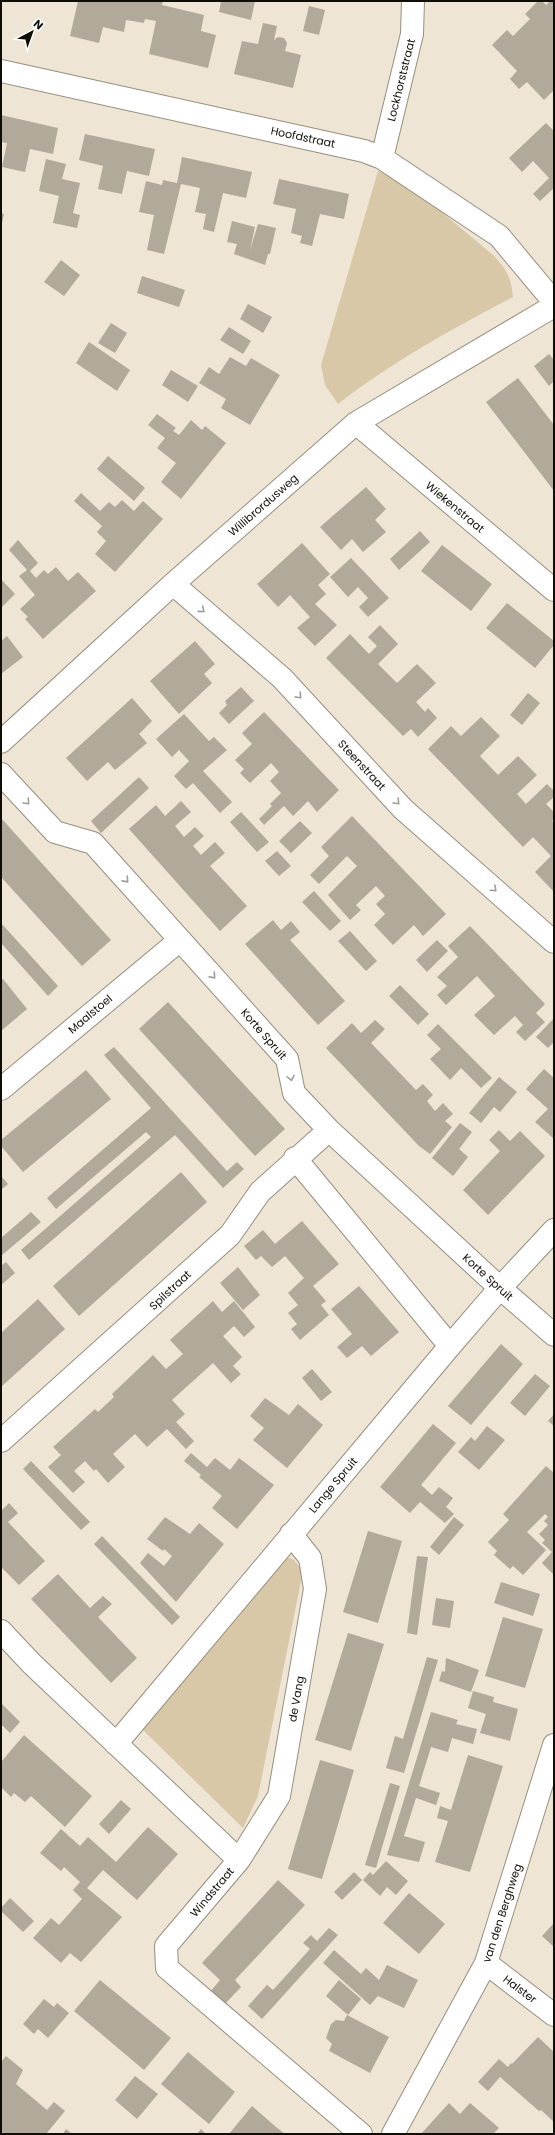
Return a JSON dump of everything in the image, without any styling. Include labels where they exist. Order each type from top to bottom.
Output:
[{"type":"street","name":"Lockhorststraat","points":[[382,158],[412,34],[413,1]]},
{"type":"street","name":"Hoofdstraat","points":[[1,71],[364,151],[382,158],[499,236],[554,302]]},
{"type":"street","name":"Willibrordusweg","points":[[1,742],[173,584],[356,423],[554,306]]},
{"type":"street","name":"Wiekenstraat","points":[[356,423],[554,590]]},
{"type":"street","name":"Steenstraat","points":[[173,584],[282,678],[403,809],[554,942]]},
{"type":"street","name":"Korte Spruit","points":[[1,774],[55,832],[93,843],[287,1059],[294,1093],[329,1130],[500,1288],[554,1335]]},
{"type":"street","name":"Maalstoel","points":[[1,1089],[180,940]]},
{"type":"street","name":"Spilstraat","points":[[1,1441],[230,1235],[260,1192],[296,1158],[329,1130]]},
{"type":"street","points":[[296,1158],[450,1346]]},
{"type":"street","name":"Lange Spruit","points":[[116,1744],[450,1346],[500,1288],[554,1230]]},
{"type":"street","name":"de Vang","points":[[239,1860],[279,1796],[315,1589],[310,1558],[291,1534]]},
{"type":"street","name":"Windstraat","points":[[1,1631],[32,1664],[239,1860],[166,1946],[167,1968],[362,2134]]},
{"type":"street","name":"van den Berghweg","points":[[394,2134],[486,1963],[554,1745]]},
{"type":"street","name":"Halster","points":[[486,1963],[554,2015]]},
{"type":"shaded area","points":[[378,171],[401,178],[493,255],[508,274],[513,297],[401,360],[338,404],[325,385],[321,365]]},
{"type":"shaded area","points":[[285,1556],[294,1560],[303,1571],[258,1796],[243,1828],[142,1729]]},
{"type":"building","points":[[78,1],[163,1],[162,5],[204,15],[201,31],[216,35],[208,68],[149,54],[156,21],[145,19],[144,23],[126,20],[124,32],[103,27],[99,43],[70,36]]},
{"type":"building","points":[[221,1],[255,1],[251,20],[219,12]]},
{"type":"building","points":[[538,1],[542,1],[546,5],[550,1],[554,1],[554,90],[544,100],[527,82],[519,89],[510,79],[517,71],[492,45],[507,30],[513,36],[530,19],[525,14]]},
{"type":"building","points":[[309,6],[325,10],[319,35],[303,31]]},
{"type":"building","points":[[263,23],[277,26],[274,40],[278,37],[284,38],[287,43],[285,51],[301,55],[293,88],[234,74],[242,41],[258,44]]},
{"type":"building","points":[[1,115],[58,128],[53,154],[30,149],[25,172],[2,167],[7,143],[1,142]]},
{"type":"building","points":[[546,123],[554,131],[554,188],[540,201],[533,194],[549,178],[533,161],[522,172],[509,158]]},
{"type":"building","points":[[85,134],[155,149],[149,176],[127,171],[122,194],[98,189],[103,166],[79,160]]},
{"type":"building","points":[[182,157],[252,172],[246,198],[223,193],[214,232],[203,229],[206,214],[195,212],[200,188],[181,184],[164,254],[147,250],[154,215],[139,212],[146,181],[162,185],[163,180],[177,183]]},
{"type":"building","points":[[46,159],[66,164],[62,179],[80,183],[73,213],[80,215],[77,228],[53,223],[59,196],[39,191]]},
{"type":"building","points":[[279,179],[349,194],[344,219],[320,214],[312,246],[300,243],[302,236],[291,233],[296,209],[273,204]]},
{"type":"building","points":[[1,213],[4,214],[2,223],[1,223]]},
{"type":"building","points":[[232,221],[255,227],[250,250],[258,224],[276,228],[270,254],[268,254],[265,265],[234,254],[237,244],[227,242]]},
{"type":"building","points":[[61,260],[80,275],[64,296],[44,282]]},
{"type":"building","points":[[142,276],[185,290],[179,307],[137,293]]},
{"type":"building","points":[[248,304],[272,317],[263,333],[240,319]]},
{"type":"building","points":[[111,323],[127,333],[115,353],[98,343]]},
{"type":"building","points":[[229,327],[251,341],[243,354],[220,340]]},
{"type":"building","points":[[89,342],[130,370],[117,391],[76,363]]},
{"type":"building","points":[[549,354],[554,360],[554,381],[549,386],[534,366]]},
{"type":"building","points":[[230,357],[246,366],[251,358],[280,375],[250,425],[221,408],[226,399],[199,383],[209,367],[219,374]]},
{"type":"building","points":[[171,370],[198,386],[188,402],[162,385]]},
{"type":"building","points":[[518,378],[554,425],[554,491],[486,402]]},
{"type":"building","points":[[157,414],[176,428],[173,431],[179,435],[191,420],[202,430],[205,426],[226,443],[181,499],[161,482],[176,463],[157,448],[165,438],[148,425]]},
{"type":"building","points":[[108,456],[145,488],[134,501],[97,469]]},
{"type":"building","points":[[366,487],[386,509],[375,520],[386,532],[363,552],[352,539],[341,550],[320,527]]},
{"type":"building","points":[[81,493],[100,511],[109,502],[115,507],[122,500],[134,511],[143,501],[163,519],[115,572],[95,554],[106,541],[97,532],[102,526],[74,501]]},
{"type":"building","points":[[420,531],[430,542],[399,570],[390,559]]},
{"type":"building","points":[[18,540],[38,563],[30,571],[36,578],[44,570],[48,574],[56,567],[68,581],[78,572],[96,591],[43,639],[25,619],[28,617],[20,609],[35,595],[19,576],[27,570],[9,550]]},
{"type":"building","points":[[302,543],[330,574],[318,585],[326,594],[315,604],[337,625],[315,646],[297,628],[310,617],[290,595],[278,607],[257,584]]},
{"type":"building","points":[[442,545],[492,584],[471,611],[421,571]]},
{"type":"building","points":[[351,558],[389,598],[368,617],[359,607],[368,598],[358,587],[348,597],[330,577]]},
{"type":"building","points":[[1,579],[15,594],[1,608]]},
{"type":"building","points":[[507,603],[554,641],[554,645],[535,668],[486,628]]},
{"type":"building","points":[[380,625],[398,644],[378,664],[397,683],[417,664],[436,683],[416,702],[425,712],[428,708],[437,718],[418,737],[411,729],[403,736],[326,658],[350,634],[369,654],[377,646],[368,637]]},
{"type":"building","points":[[7,636],[23,657],[1,674],[1,641]]},
{"type":"building","points":[[195,641],[215,664],[204,674],[212,683],[179,714],[150,681]]},
{"type":"building","points":[[241,687],[254,701],[229,724],[219,713],[227,705],[225,701]]},
{"type":"building","points":[[528,693],[540,703],[522,725],[510,715]]},
{"type":"building","points":[[132,698],[152,721],[139,734],[147,743],[115,770],[108,762],[87,781],[66,758]]},
{"type":"building","points":[[264,712],[339,790],[317,812],[308,801],[293,816],[284,806],[264,825],[259,819],[272,806],[270,804],[281,793],[270,781],[279,772],[271,763],[250,783],[240,773],[244,769],[235,760],[252,744],[242,733]]},
{"type":"building","points":[[184,714],[209,741],[214,737],[227,750],[203,771],[232,802],[220,813],[193,783],[186,789],[174,776],[189,761],[179,750],[172,757],[156,739]]},
{"type":"building","points":[[481,717],[500,736],[480,756],[498,775],[518,756],[537,775],[517,794],[526,804],[547,784],[554,791],[554,797],[546,804],[554,812],[554,818],[552,821],[554,823],[554,892],[535,872],[551,856],[533,837],[523,847],[428,749],[451,726],[461,736]]},
{"type":"building","points":[[139,777],[149,788],[101,833],[91,821]]},
{"type":"building","points":[[181,801],[191,812],[175,826],[184,837],[195,827],[204,836],[193,846],[201,855],[215,842],[225,853],[210,866],[247,906],[220,931],[129,829],[156,805],[165,816]]},
{"type":"building","points":[[241,812],[269,842],[257,852],[230,822]]},
{"type":"building","points":[[352,816],[446,914],[423,936],[414,925],[393,945],[374,925],[385,914],[376,904],[385,896],[376,886],[356,905],[361,910],[350,920],[328,895],[357,866],[347,856],[319,884],[310,875],[329,856],[321,847]]},
{"type":"building","points":[[1,818],[111,940],[82,966],[1,877]]},
{"type":"building","points":[[300,821],[312,833],[291,853],[279,841]]},
{"type":"building","points":[[277,851],[291,866],[279,876],[265,861]]},
{"type":"building","points":[[314,891],[341,921],[330,931],[302,902]]},
{"type":"building","points":[[273,920],[281,930],[291,921],[300,932],[290,940],[345,1001],[318,1025],[245,944]]},
{"type":"building","points":[[1,923],[58,986],[48,996],[1,943]]},
{"type":"building","points":[[470,926],[545,1004],[536,1013],[545,1022],[525,1041],[516,1032],[523,1025],[515,1016],[494,1035],[474,1015],[495,996],[477,976],[446,1005],[437,995],[447,986],[437,977],[458,957],[448,946]]},
{"type":"building","points":[[350,931],[377,961],[366,971],[338,941]]},
{"type":"building","points":[[437,940],[448,951],[427,972],[416,960]]},
{"type":"building","points":[[3,979],[27,1009],[1,1031],[1,980]]},
{"type":"building","points":[[400,985],[429,1014],[418,1025],[389,996]]},
{"type":"building","points":[[168,1002],[285,1129],[255,1156],[139,1029]]},
{"type":"building","points":[[554,1018],[554,1042],[548,1048],[536,1037]]},
{"type":"building","points":[[375,1020],[385,1029],[371,1043],[416,1090],[423,1084],[433,1095],[427,1101],[435,1111],[443,1103],[453,1114],[445,1121],[452,1127],[430,1154],[419,1146],[326,1048],[352,1023],[361,1033]]},
{"type":"building","points":[[438,1024],[492,1078],[481,1088],[461,1068],[450,1080],[430,1059],[441,1049],[427,1035]]},
{"type":"building","points":[[114,1047],[227,1171],[237,1162],[244,1169],[223,1188],[175,1135],[29,1260],[21,1250],[151,1137],[146,1132],[56,1209],[47,1198],[151,1108],[104,1055]]},
{"type":"building","points":[[544,1069],[554,1078],[554,1139],[535,1122],[548,1109],[526,1089]]},
{"type":"building","points":[[86,1070],[111,1099],[23,1172],[1,1146],[1,1140]]},
{"type":"building","points":[[499,1077],[517,1092],[500,1112],[494,1107],[481,1123],[469,1113]]},
{"type":"building","points":[[460,1123],[472,1132],[459,1149],[468,1157],[453,1176],[432,1158]]},
{"type":"building","points":[[499,1130],[510,1141],[520,1131],[545,1156],[488,1215],[463,1190],[500,1151],[489,1140]]},
{"type":"building","points":[[181,1172],[207,1202],[79,1316],[53,1286]]},
{"type":"building","points":[[1,1176],[8,1184],[1,1190]]},
{"type":"building","points":[[31,1212],[41,1222],[1,1256],[1,1238]]},
{"type":"building","points":[[302,1221],[339,1264],[313,1286],[326,1301],[321,1305],[329,1315],[300,1340],[291,1329],[297,1324],[288,1313],[298,1305],[288,1293],[304,1278],[285,1256],[272,1267],[261,1256],[256,1260],[244,1246],[263,1230],[275,1244]]},
{"type":"building","points":[[6,1262],[15,1273],[1,1285],[1,1266]]},
{"type":"building","points":[[238,1267],[260,1295],[243,1310],[220,1283]]},
{"type":"building","points":[[359,1286],[399,1332],[371,1356],[362,1346],[347,1358],[337,1347],[352,1334],[331,1309]]},
{"type":"building","points":[[38,1299],[65,1329],[1,1387],[1,1333]]},
{"type":"building","points":[[213,1301],[222,1312],[234,1301],[255,1327],[244,1337],[234,1326],[223,1336],[242,1357],[233,1366],[241,1374],[231,1383],[213,1363],[172,1400],[185,1414],[176,1422],[194,1441],[186,1449],[167,1429],[147,1447],[135,1434],[113,1454],[125,1467],[108,1483],[96,1469],[94,1471],[85,1461],[74,1471],[85,1482],[73,1493],[48,1467],[61,1455],[53,1447],[95,1409],[98,1412],[114,1397],[112,1394],[153,1355],[166,1369],[183,1354],[170,1340]]},
{"type":"building","points":[[501,1344],[523,1364],[471,1425],[448,1406]]},
{"type":"building","points":[[312,1369],[332,1392],[321,1401],[302,1378]]},
{"type":"building","points":[[535,1374],[550,1386],[525,1416],[510,1403]]},
{"type":"building","points":[[265,1398],[289,1415],[298,1404],[323,1425],[287,1468],[253,1440],[264,1428],[250,1416]]},
{"type":"building","points":[[554,1414],[554,1426],[548,1421]]},
{"type":"building","points":[[433,1424],[456,1443],[421,1485],[432,1495],[439,1487],[453,1498],[446,1507],[454,1514],[445,1523],[420,1502],[410,1513],[380,1487]]},
{"type":"building","points":[[487,1426],[505,1440],[479,1470],[458,1452],[471,1437],[475,1441]]},
{"type":"building","points":[[191,1453],[207,1467],[215,1458],[230,1470],[239,1458],[274,1485],[237,1529],[212,1508],[222,1496],[199,1477],[201,1475],[184,1461]]},
{"type":"building","points":[[31,1461],[90,1522],[81,1530],[23,1469]]},
{"type":"building","points":[[546,1466],[554,1473],[554,1575],[542,1563],[552,1552],[542,1543],[545,1540],[539,1534],[548,1525],[544,1521],[548,1517],[545,1514],[527,1532],[546,1550],[523,1575],[513,1566],[510,1569],[494,1555],[497,1551],[488,1542],[509,1520],[503,1514]]},
{"type":"building","points":[[9,1503],[18,1513],[8,1522],[45,1561],[19,1585],[1,1567],[1,1511]]},
{"type":"building","points":[[165,1517],[190,1534],[199,1523],[224,1544],[176,1602],[140,1563],[148,1553],[164,1566],[172,1556],[164,1549],[163,1551],[147,1539]]},
{"type":"building","points":[[454,1517],[464,1525],[439,1555],[430,1547]]},
{"type":"building","points":[[368,1531],[402,1541],[378,1623],[343,1612]]},
{"type":"building","points":[[102,1536],[180,1617],[172,1625],[94,1544]]},
{"type":"building","points":[[417,1556],[428,1557],[417,1635],[407,1633]]},
{"type":"building","points":[[58,1574],[90,1608],[103,1596],[112,1604],[98,1617],[137,1658],[111,1683],[31,1599]]},
{"type":"building","points":[[501,1582],[540,1594],[533,1616],[494,1603]]},
{"type":"building","points":[[436,1598],[454,1601],[450,1628],[432,1625]]},
{"type":"building","points":[[503,1617],[543,1629],[525,1688],[485,1676]]},
{"type":"building","points":[[348,1633],[384,1644],[351,1751],[315,1740]]},
{"type":"building","points":[[427,1657],[438,1660],[404,1773],[386,1768],[395,1736],[403,1739]]},
{"type":"building","points":[[446,1658],[479,1670],[471,1692],[439,1681],[442,1671],[445,1672]]},
{"type":"building","points":[[473,1691],[494,1697],[493,1702],[518,1709],[510,1741],[480,1733],[486,1714],[468,1708]]},
{"type":"building","points":[[1,1703],[20,1722],[10,1733],[1,1724]]},
{"type":"building","points":[[431,1712],[458,1720],[456,1724],[477,1729],[473,1744],[452,1738],[448,1752],[431,1747],[419,1786],[440,1793],[436,1805],[416,1798],[404,1836],[425,1842],[419,1862],[387,1855]]},
{"type":"building","points":[[24,1735],[92,1796],[65,1827],[31,1796],[25,1802],[14,1793],[11,1797],[1,1787],[1,1762]]},
{"type":"building","points":[[468,1755],[503,1766],[470,1872],[435,1862],[448,1821],[437,1818],[440,1806],[451,1810]]},
{"type":"building","points":[[320,1760],[354,1770],[322,1879],[288,1869]]},
{"type":"building","points":[[390,1783],[400,1786],[376,1868],[365,1865]]},
{"type":"building","points":[[121,1800],[131,1809],[109,1834],[99,1824]]},
{"type":"building","points":[[148,1827],[178,1854],[137,1900],[103,1870],[87,1888],[122,1917],[81,1962],[70,1953],[61,1963],[33,1938],[51,1918],[59,1925],[82,1899],[73,1890],[80,1882],[64,1867],[61,1871],[40,1853],[61,1829],[80,1846],[88,1837],[116,1862]]},
{"type":"building","points":[[386,1861],[408,1881],[396,1895],[387,1887],[380,1896],[363,1880],[370,1872],[373,1875]]},
{"type":"building","points":[[354,1872],[362,1880],[342,1900],[334,1892]]},
{"type":"building","points":[[278,1880],[305,1905],[235,1980],[241,1987],[224,2005],[210,1992],[220,1980],[202,1963]]},
{"type":"building","points":[[409,1893],[445,1924],[419,1954],[383,1923]]},
{"type":"building","points":[[10,1898],[34,1921],[23,1932],[1,1911],[1,1908]]},
{"type":"building","points":[[554,1923],[554,1947],[542,1936]]},
{"type":"building","points":[[329,1928],[338,1935],[262,2019],[248,2006],[267,1985],[273,1990],[310,1949],[303,1943],[311,1935],[317,1941]]},
{"type":"building","points":[[334,1950],[361,1974],[366,1968],[379,1980],[387,1965],[418,1980],[404,2008],[378,1996],[370,2005],[323,1963]]},
{"type":"building","points":[[100,1980],[171,2038],[144,2070],[74,2011]]},
{"type":"building","points":[[339,1980],[361,1999],[348,2015],[326,1996]]},
{"type":"building","points":[[44,1999],[54,2007],[57,2003],[69,2013],[48,2038],[38,2029],[34,2034],[23,2024]]},
{"type":"building","points":[[347,2015],[389,2037],[370,2073],[329,2051],[332,2044],[326,2038],[331,2024],[336,2020],[344,2021]]},
{"type":"building","points":[[538,2037],[554,2052],[554,2122],[500,2077],[488,2091],[478,2082],[499,2059],[508,2067],[511,2063],[512,2064]]},
{"type":"building","points":[[188,2052],[235,2092],[209,2124],[161,2084]]},
{"type":"building","points":[[6,2056],[23,2070],[16,2084],[47,2110],[54,2102],[65,2111],[46,2134],[4,2134],[1,2131],[1,2062]]},
{"type":"building","points":[[135,2076],[158,2094],[137,2119],[115,2100]]},
{"type":"building","points":[[449,2103],[460,2114],[470,2103],[499,2128],[493,2134],[421,2134]]},
{"type":"building","points":[[252,2106],[276,2127],[285,2134],[229,2134]]},
{"type":"building","points":[[66,2129],[72,2134],[63,2134]]},
{"type":"building","points":[[201,2129],[206,2134],[197,2134]]}]
